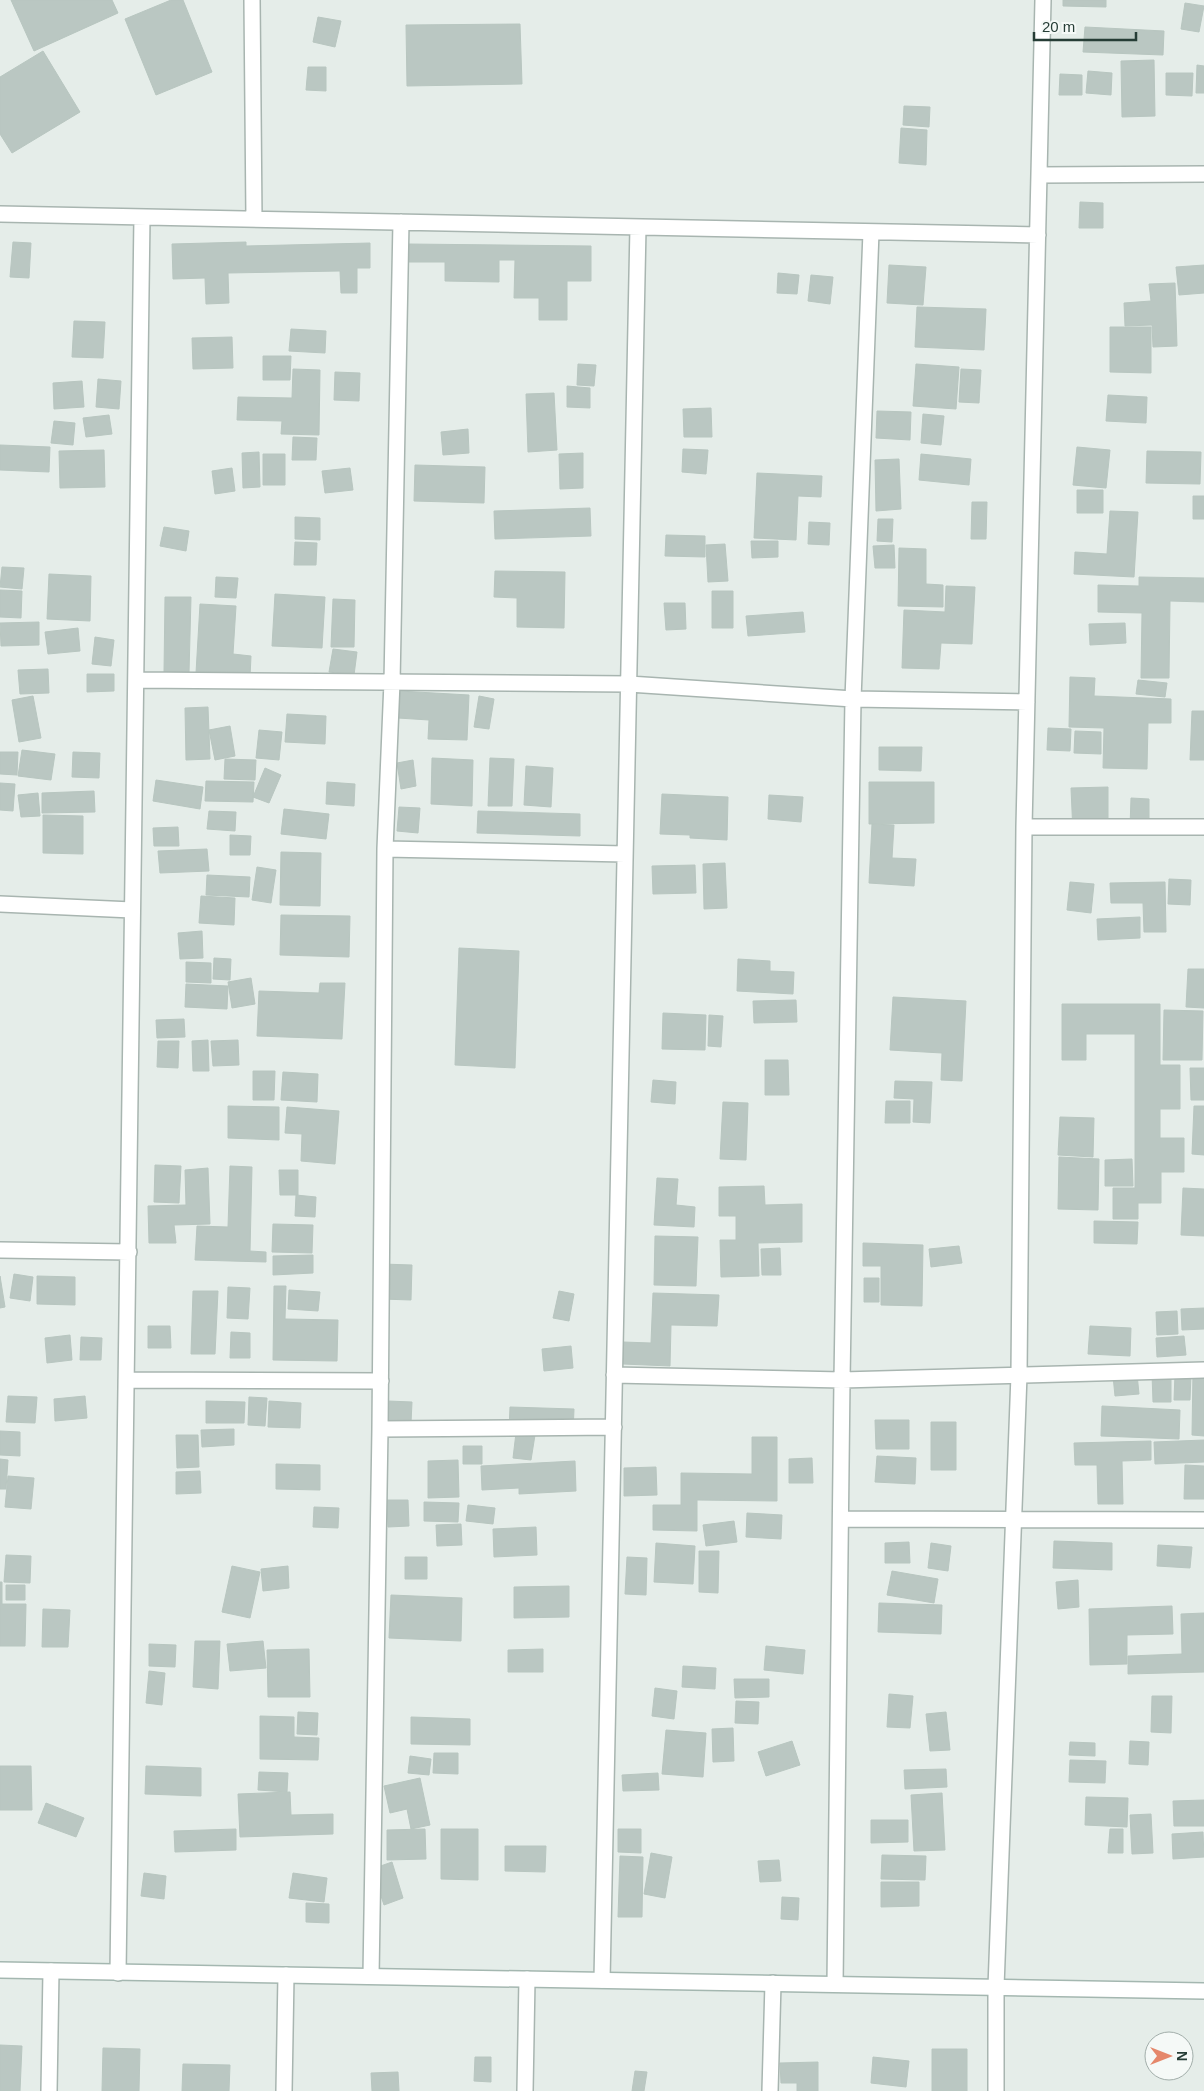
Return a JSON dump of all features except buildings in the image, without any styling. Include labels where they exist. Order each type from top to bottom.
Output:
[{"type":"street","points":[[252,0],[254,219]]},
{"type":"street","points":[[996,2091],[996,1987],[1018,1375],[1024,827],[1043,0]]},
{"type":"street","points":[[1040,175],[1204,174]]},
{"type":"street","points":[[0,214],[1038,235]]},
{"type":"street","points":[[118,1972],[142,217]]},
{"type":"street","points":[[371,1976],[381,1381],[385,849],[392,682],[401,222]]},
{"type":"street","points":[[602,1980],[638,227]]},
{"type":"street","points":[[835,1984],[853,699],[871,232]]},
{"type":"street","points":[[136,680],[629,684],[853,699],[1027,702]]},
{"type":"street","points":[[1024,827],[1204,827]]},
{"type":"street","points":[[385,849],[625,854]]},
{"type":"street","points":[[0,904],[132,910]]},
{"type":"street","points":[[0,1250],[129,1252]]},
{"type":"street","points":[[614,1375],[842,1380],[1204,1370]]},
{"type":"street","points":[[126,1380],[381,1381]]},
{"type":"street","points":[[380,1429],[614,1427]]},
{"type":"street","points":[[841,1519],[1013,1521],[1204,1520]]},
{"type":"street","points":[[0,1970],[1204,1991]]},
{"type":"street","points":[[49,2091],[51,1971]]},
{"type":"street","points":[[284,2091],[286,1975]]},
{"type":"street","points":[[525,2091],[527,1979]]},
{"type":"street","points":[[770,2091],[773,1983]]}]
